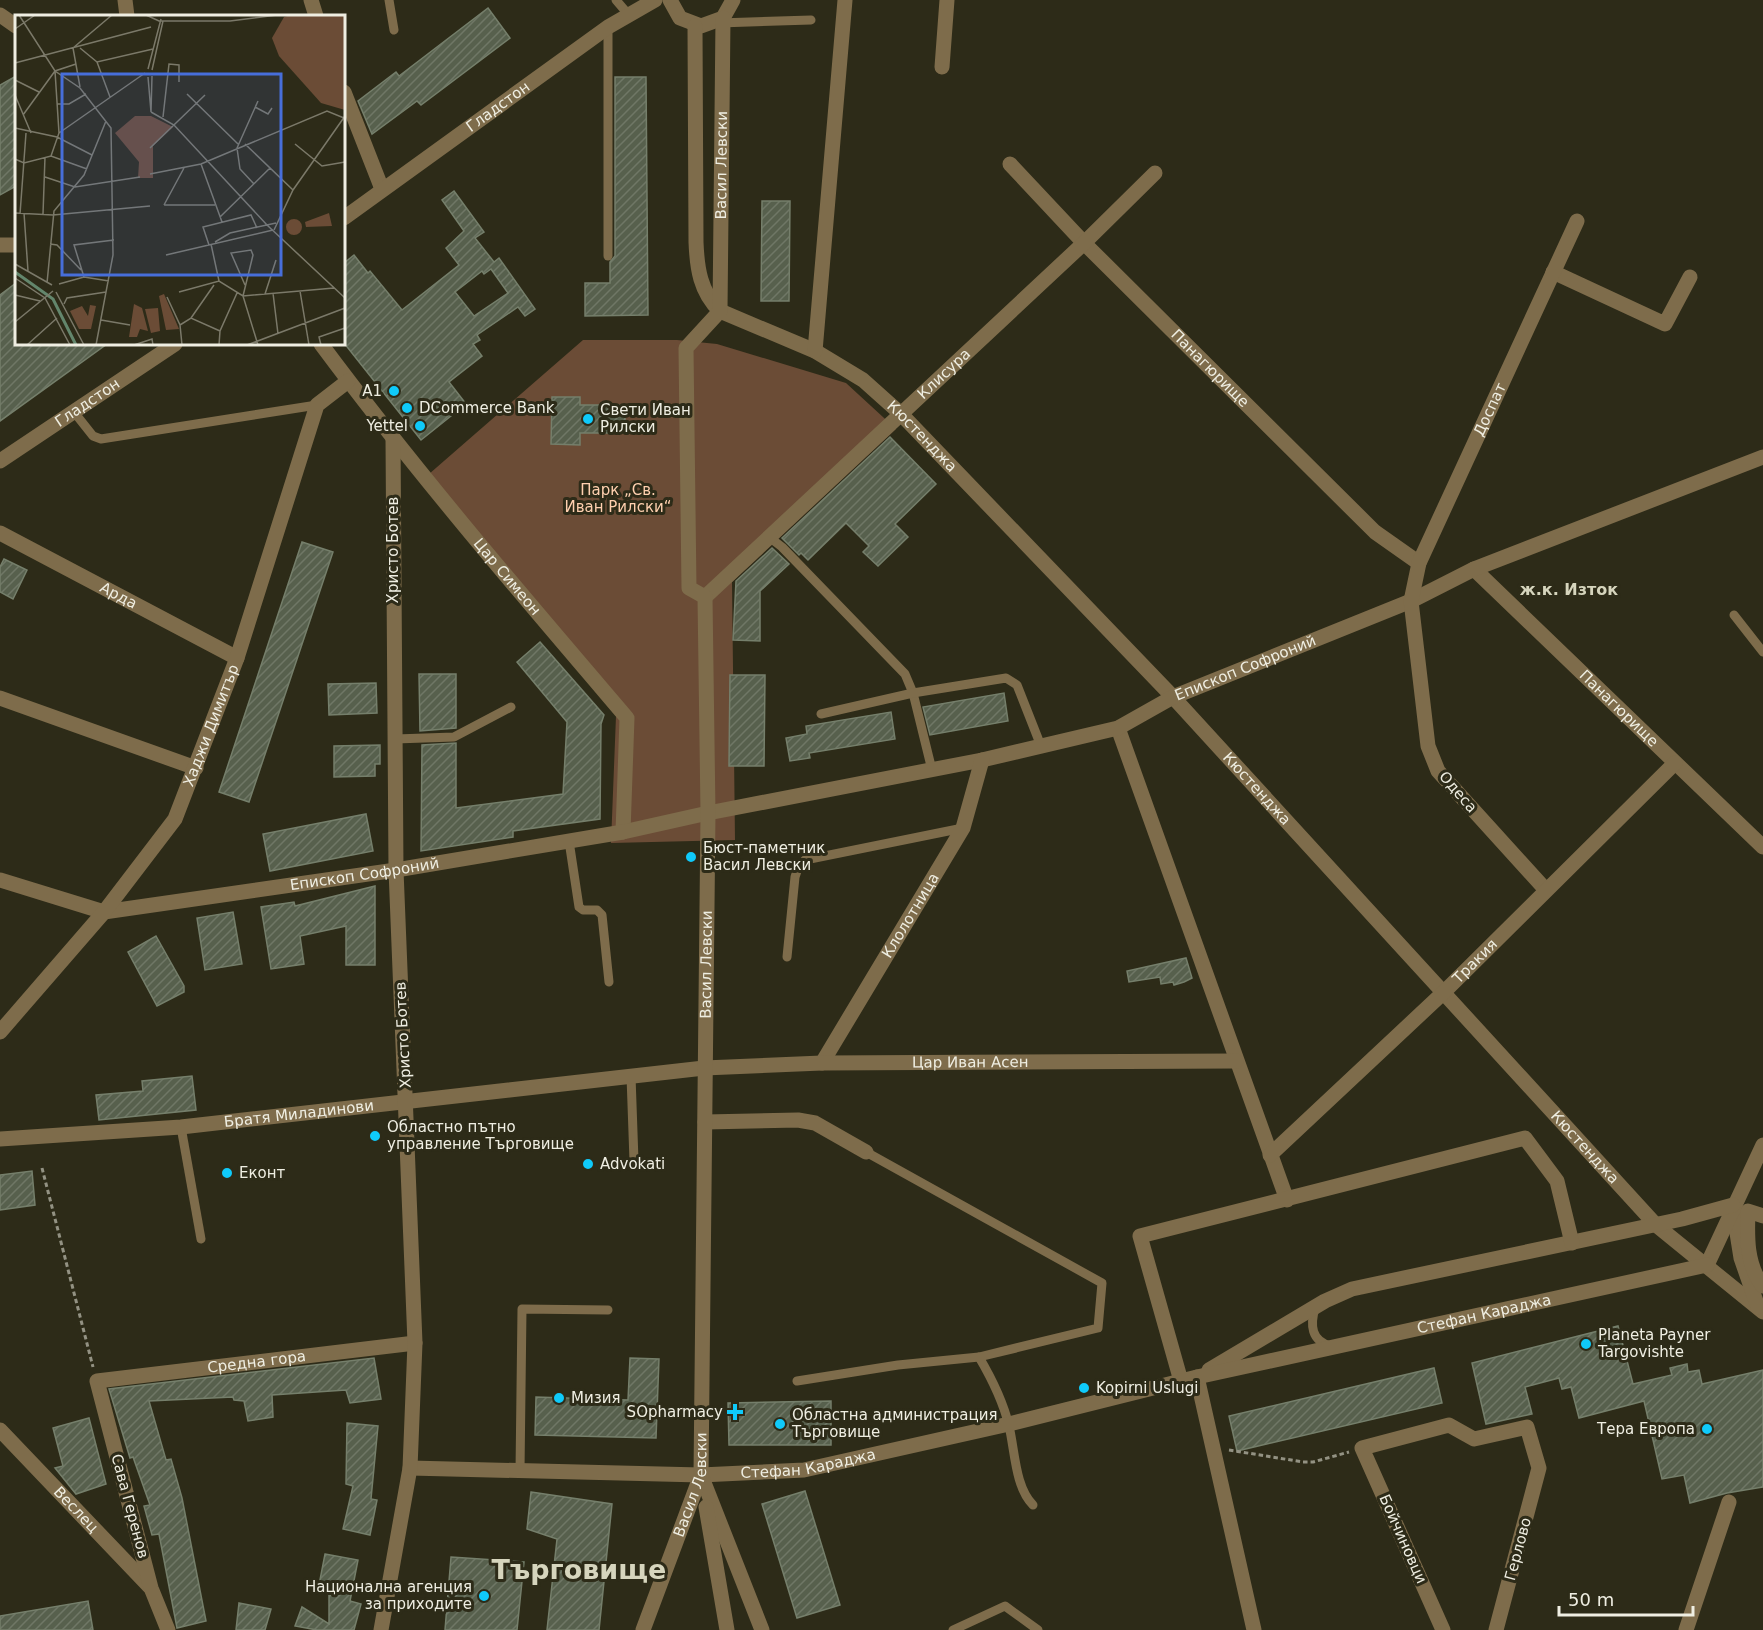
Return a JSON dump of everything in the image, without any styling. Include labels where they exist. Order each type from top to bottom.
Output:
[{"type":"street","points":[[125,0],[128,15]]},
{"type":"street","name":"Гладстон","points":[[345,217],[608,27],[655,0]]},
{"type":"street","points":[[670,0],[680,18],[695,26],[720,21],[733,0]]},
{"type":"street","points":[[815,351],[845,0]]},
{"type":"street","points":[[942,66],[947,0]]},
{"type":"street","points":[[0,15],[15,25]]},
{"type":"street","name":"Васил Левски","points":[[720,21],[720,311]]},
{"type":"street","name":"Васил Левски","points":[[695,26],[697,256],[705,293],[720,311]]},
{"type":"street","points":[[345,95],[382,189]]},
{"type":"street","name":"Панагюрище","points":[[1010,164],[1084,243],[1375,532],[1419,563]]},
{"type":"street","name":"Клисура","points":[[705,597],[1084,243],[1155,173]]},
{"type":"street","name":"Доспат","points":[[1411,601],[1419,563],[1577,221]]},
{"type":"street","points":[[1553,272],[1665,324],[1690,277]]},
{"type":"street","points":[[705,597],[689,588],[686,348],[720,311]]},
{"type":"street","name":"Кюстенджа","points":[[720,311],[815,351],[863,380],[901,414],[1173,697],[1656,1225],[1761,1310]]},
{"type":"street","name":"Гладстон","points":[[0,461],[174,345]]},
{"type":"street","name":"Цар Симеон","points":[[322,345],[393,438],[497,566],[627,718],[623,832]]},
{"type":"street","points":[[317,405],[348,381]]},
{"type":"street","name":"Хаджи Димитър","points":[[0,1032],[104,912],[175,819],[237,658],[317,405]]},
{"type":"street","name":"Христо Ботев","points":[[381,1630],[410,1468],[415,1343],[396,870],[393,438]]},
{"type":"street","name":"Епископ Софроний","points":[[104,912],[396,870],[623,832],[708,813],[982,760],[1118,728],[1173,697],[1411,601],[1474,569],[1763,457]]},
{"type":"street","name":"Арда","points":[[0,533],[237,658]]},
{"type":"street","name":"Панагюрище","points":[[1474,569],[1763,847]]},
{"type":"street","name":"Васил Левски","points":[[643,1630],[700,1475],[708,813],[705,597]]},
{"type":"street","name":"Одеса","points":[[1411,601],[1428,746],[1438,771],[1545,889]]},
{"type":"street","points":[[0,698],[196,768]]},
{"type":"street","points":[[1118,728],[1287,1200]]},
{"type":"street","name":"Клолотница","points":[[822,1063],[963,828],[982,760]]},
{"type":"street","name":"Тракия","points":[[1270,1155],[1444,992],[1545,889],[1675,763]]},
{"type":"street","points":[[0,880],[104,912]]},
{"type":"street","name":"Цар Иван Асен","points":[[704,1068],[822,1063],[1236,1061]]},
{"type":"street","name":"Братя Миладинови","points":[[0,1139],[181,1127],[704,1068]]},
{"type":"street","points":[[705,1122],[798,1120],[815,1123],[866,1152]]},
{"type":"street","points":[[1181,1381],[1140,1236],[1525,1138],[1557,1181],[1572,1243]]},
{"type":"street","points":[[1707,1265],[1763,1145]]},
{"type":"street","points":[[1733,1206],[1741,1258],[1761,1310]]},
{"type":"street","name":"Стефан Караджа","points":[[1197,1377],[1352,1289],[1656,1225],[1733,1206]]},
{"type":"street","points":[[1763,1216],[1748,1211],[1746,1241],[1756,1278],[1763,1286]]},
{"type":"street","name":"Стефан Караджа","points":[[410,1468],[700,1475],[762,1474],[834,1464],[1009,1424],[1197,1377],[1707,1265]]},
{"type":"street","name":"Средна гора","points":[[97,1381],[415,1343]]},
{"type":"street","points":[[1197,1377],[1254,1630]]},
{"type":"street","name":"Сава Геренов","points":[[97,1381],[151,1588],[168,1630]]},
{"type":"street","name":"Герлово","points":[[1362,1448],[1449,1425],[1474,1439],[1527,1426],[1539,1468],[1496,1630]]},
{"type":"street","name":"Веслец","points":[[0,1430],[151,1588]]},
{"type":"street","name":"Бойчиновци","points":[[1362,1448],[1443,1630]]},
{"type":"street","points":[[700,1475],[727,1630]]},
{"type":"street","points":[[700,1475],[762,1630]]},
{"type":"street","points":[[1686,1630],[1729,1502]]},
{"type":"lane","points":[[389,0],[394,30]]},
{"type":"lane","points":[[616,0],[628,14]]},
{"type":"lane","points":[[720,21],[812,20]]},
{"type":"lane","points":[[608,27],[608,256]]},
{"type":"lane","points":[[74,412],[93,436],[101,439],[317,405]]},
{"type":"lane","points":[[769,537],[782,547],[905,674],[913,693],[932,770]]},
{"type":"lane","points":[[1734,615],[1763,652]]},
{"type":"lane","points":[[821,714],[913,693],[1006,678],[1017,685],[1041,746]]},
{"type":"lane","points":[[395,739],[454,737],[511,706]]},
{"type":"lane","points":[[787,957],[795,878],[798,868],[805,860],[963,828]]},
{"type":"lane","points":[[569,841],[579,907],[582,910],[597,910],[602,915],[609,982]]},
{"type":"lane","points":[[631,1076],[634,1161]]},
{"type":"lane","points":[[181,1127],[201,1239]]},
{"type":"lane","points":[[797,1381],[898,1365],[979,1358],[1098,1328],[1102,1282],[866,1152]]},
{"type":"lane","points":[[1315,1308],[1310,1322],[1317,1339],[1340,1347]]},
{"type":"lane","points":[[520,1471],[522,1309],[609,1310]]},
{"type":"lane","points":[[979,1358],[996,1385],[1009,1424],[1024,1496],[1033,1505]]},
{"type":"lane","points":[[953,1630],[1005,1606],[1038,1630]]},
{"type":"path","points":[[42,1168],[97,1381]]},
{"type":"path","points":[[1213,1448],[1314,1462],[1362,1448]]},
{"type":"green space","name":"Парк „Св. Иван Рилски“","points":[[583,340],[677,340],[717,344],[846,383],[896,429],[732,582],[735,840],[611,843],[616,716],[421,481]]},
{"type":"building","points":[[488,8],[510,38],[421,105],[417,101],[372,134],[358,101],[396,72],[399,76]]},
{"type":"building","points":[[15,77],[15,187],[0,195],[0,85]]},
{"type":"building","points":[[615,77],[646,77],[648,315],[585,316],[585,283],[610,283],[610,262],[615,256]]},
{"type":"building","points":[[454,191],[484,232],[475,238],[494,262],[499,258],[535,309],[525,316],[518,307],[477,335],[480,340],[473,344],[482,356],[449,382],[466,404],[421,440],[345,344],[345,262],[354,255],[402,310],[459,265],[446,248],[464,231],[442,200]],"holes":[[[491,269],[508,293],[474,316],[455,292],[482,271],[484,274]]]},
{"type":"building","points":[[762,201],[790,201],[789,301],[761,301]]},
{"type":"building","points":[[15,284],[15,345],[106,345],[0,421],[0,295]]},
{"type":"building","name":"Свети Иван Рилски","points":[[552,397],[580,397],[580,405],[625,405],[625,433],[580,433],[580,445],[551,444]]},
{"type":"building","points":[[890,437],[936,484],[895,524],[908,537],[878,566],[863,552],[869,546],[846,523],[808,560],[801,553],[799,555],[782,538]]},
{"type":"building","points":[[302,542],[333,552],[249,802],[219,792]]},
{"type":"building","points":[[772,548],[789,564],[760,591],[760,641],[733,640],[736,581]]},
{"type":"building","points":[[4,559],[27,570],[13,599],[0,592],[0,567]]},
{"type":"building","points":[[540,642],[604,715],[601,724],[600,819],[513,831],[513,837],[421,851],[422,745],[456,743],[456,808],[563,794],[567,722],[517,662]]},
{"type":"building","points":[[419,674],[456,674],[456,728],[420,731]]},
{"type":"building","points":[[730,675],[765,675],[764,766],[729,766]]},
{"type":"building","points":[[376,683],[377,713],[329,715],[328,684]]},
{"type":"building","points":[[1004,693],[1008,721],[930,735],[923,707]]},
{"type":"building","points":[[891,712],[895,739],[809,753],[810,758],[790,761],[786,738],[807,734],[806,726]]},
{"type":"building","points":[[380,745],[380,764],[375,764],[375,776],[334,777],[334,746]]},
{"type":"building","points":[[366,814],[373,851],[270,871],[263,834]]},
{"type":"building","points":[[375,886],[375,965],[346,965],[346,926],[300,936],[304,964],[271,969],[261,907],[294,902],[295,906]]},
{"type":"building","points":[[233,912],[242,964],[205,970],[197,918]]},
{"type":"building","points":[[156,936],[184,986],[184,992],[157,1006],[128,952]]},
{"type":"building","points":[[1186,958],[1192,978],[1184,982],[1174,985],[1173,982],[1161,984],[1160,977],[1129,982],[1127,971]]},
{"type":"building","points":[[192,1076],[196,1110],[99,1120],[96,1095],[143,1091],[142,1081]]},
{"type":"building","points":[[32,1171],[35,1205],[0,1210],[0,1175]]},
{"type":"building","points":[[1618,1326],[1633,1384],[1672,1375],[1670,1368],[1687,1364],[1688,1372],[1699,1370],[1702,1384],[1763,1370],[1763,1487],[1727,1493],[1690,1503],[1684,1475],[1662,1479],[1644,1401],[1579,1418],[1571,1387],[1562,1389],[1559,1378],[1525,1387],[1532,1414],[1486,1424],[1472,1363]]},
{"type":"building","points":[[374,1358],[381,1399],[350,1403],[346,1390],[272,1395],[273,1417],[248,1421],[244,1401],[234,1400],[233,1397],[149,1401],[166,1460],[171,1459],[182,1498],[206,1621],[177,1628],[159,1534],[152,1535],[144,1506],[150,1505],[133,1457],[130,1458],[109,1389]]},
{"type":"building","name":"Мизия","points":[[630,1358],[659,1359],[656,1438],[535,1435],[536,1397],[628,1400]]},
{"type":"building","points":[[1434,1368],[1442,1403],[1237,1451],[1229,1416]]},
{"type":"building","name":"Областна администрация Търговище","points":[[831,1401],[831,1445],[729,1445],[728,1403]]},
{"type":"building","points":[[89,1418],[106,1484],[76,1494],[55,1468],[63,1466],[53,1428]]},
{"type":"building","points":[[347,1423],[378,1426],[371,1499],[377,1500],[370,1535],[343,1529],[353,1486],[346,1484]]},
{"type":"building","points":[[805,1491],[840,1605],[797,1618],[762,1504]]},
{"type":"building","points":[[531,1492],[612,1504],[599,1630],[547,1630],[557,1539],[527,1529]]},
{"type":"building","points":[[325,1554],[358,1560],[350,1601],[361,1604],[354,1630],[317,1630],[295,1626],[302,1607],[329,1624],[329,1587],[319,1585]]},
{"type":"building","name":"Национална агенция за приходите","points":[[451,1557],[524,1562],[517,1630],[445,1630]]},
{"type":"building","points":[[88,1601],[93,1630],[0,1630],[0,1616]]},
{"type":"building","points":[[239,1603],[271,1609],[265,1630],[236,1630]]},
{"type":"place","name":"A1","points":[[394,391]]},
{"type":"place","name":"DCommerce Bank","points":[[407,408]]},
{"type":"place","name":"Свети Иван Рилски","points":[[588,419]]},
{"type":"place","name":"Yettel","points":[[420,426]]},
{"type":"place","name":"Бюст-паметник Васил Левски","points":[[691,857]]},
{"type":"place","name":"Областно пътно управление Търговище","points":[[375,1136]]},
{"type":"place","name":"Advokati","points":[[588,1164]]},
{"type":"place","name":"Еконт","points":[[227,1173]]},
{"type":"place","name":"Planeta Payner Targovishte","points":[[1586,1344]]},
{"type":"place","name":"Kopirni Uslugi","points":[[1084,1388]]},
{"type":"place","name":"Мизия","points":[[559,1398]]},
{"type":"place","name":"SOpharmacy","points":[[735,1412]]},
{"type":"place","name":"Областна администрация Търговище","points":[[780,1424]]},
{"type":"place","name":"Тера Европа","points":[[1707,1429]]},
{"type":"place","name":"Национална агенция за приходите","points":[[484,1596]]},
{"type":"district","name":"ж.к. Изток","points":[[1569,589]]},
{"type":"district","name":"Търговище","points":[[579,1569]]}]
